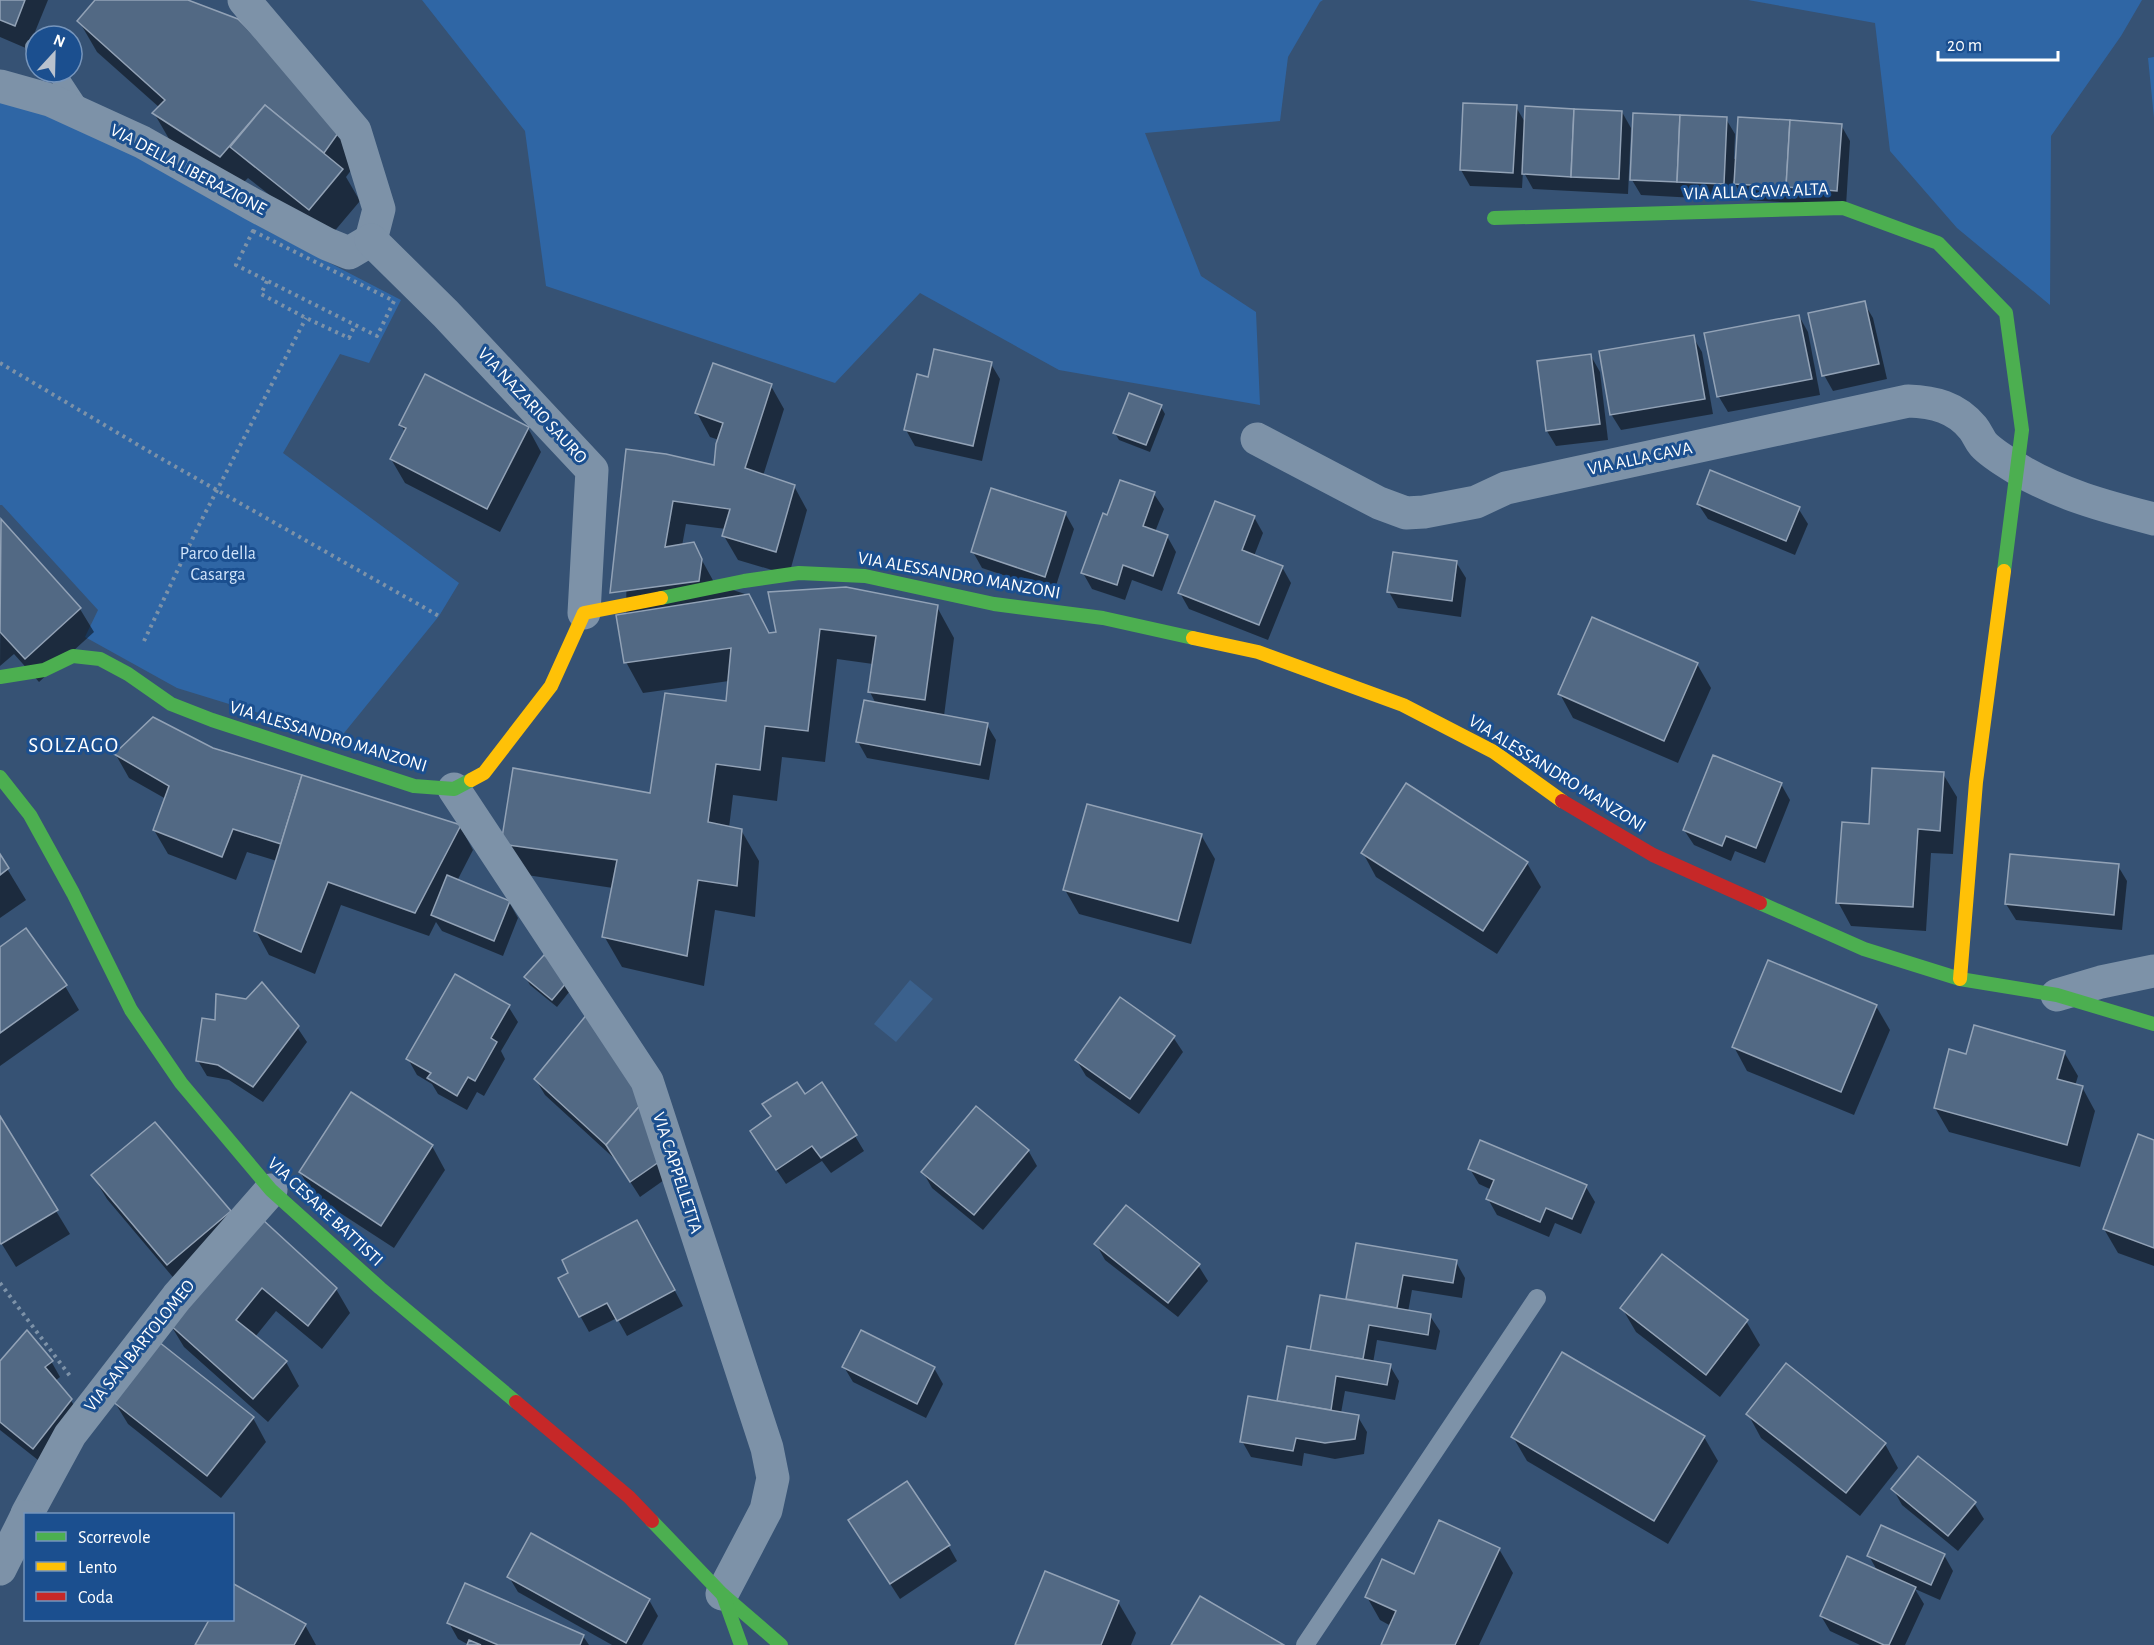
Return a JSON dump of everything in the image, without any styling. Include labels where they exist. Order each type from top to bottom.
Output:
[{"type":"street","points":[[244,0],[355,131],[379,209],[371,240]]},
{"type":"street","name":"VIA DELLA LIBERAZIONE","points":[[0,86],[50,100],[142,142],[327,244],[349,253],[371,240]]},
{"type":"street","name":"VIA ALLA CAVA ALTA","points":[[1494,218],[1843,208],[1938,243],[2006,314],[2022,430],[2017,468]]},
{"type":"street","name":"VIA NAZARIO SAURO","points":[[371,240],[446,314],[592,470],[584,613]]},
{"type":"street","name":"VIA ALLA CAVA","points":[[1257,439],[1379,503],[1406,513],[1459,506],[1476,502],[1506,488],[1908,401],[1936,403],[1960,415],[1974,429],[1983,444],[2017,468],[2056,488],[2110,508],[2154,519]]},
{"type":"street","points":[[1960,979],[1976,782],[2017,468]]},
{"type":"street","name":"VIA ALESSANDRO MANZONI","points":[[584,613],[744,580],[799,573],[865,576],[994,604],[1102,618],[1258,652],[1414,711],[1494,752],[1548,793],[1653,855],[1863,949],[1960,979],[2057,995],[2154,1024]]},
{"type":"street","points":[[454,789],[484,773],[551,686],[584,613]]},
{"type":"street","name":"VIA ALESSANDRO MANZONI","points":[[0,676],[44,670],[73,656],[100,659],[128,674],[171,704],[212,720],[414,786],[454,789]]},
{"type":"street","name":"VIA CESARE BATTISTI","points":[[0,777],[30,815],[73,893],[131,1010],[181,1083],[271,1190],[380,1288],[629,1497],[722,1594],[782,1645]]},
{"type":"street","name":"VIA CAPPELLETTA","points":[[454,789],[647,1081],[767,1448],[773,1478],[766,1510],[722,1594]]},
{"type":"street","points":[[2057,995],[2101,982],[2154,972]]},
{"type":"street","name":"VIA SAN BARTOLOMEO","points":[[28,1513],[70,1435],[177,1298],[271,1190]]},
{"type":"street","name":"VIA SAN BARTOLOMEO","points":[[0,1569],[24,1520]]},
{"type":"street","name":"VIA CESARE BATTISTI","points":[[722,1594],[741,1645]]},
{"type":"lane","points":[[64,84],[85,116]]},
{"type":"lane","points":[[1305,1645],[1537,1298]]},
{"type":"path","points":[[252,273],[377,336],[394,301],[345,278]]},
{"type":"path","points":[[267,281],[261,294],[306,318],[349,338],[356,325]]},
{"type":"path","points":[[128,674],[217,490],[306,318]]},
{"type":"path","points":[[0,363],[439,616]]},
{"type":"path","points":[[0,1283],[93,1406]]},
{"type":"green space","points":[[422,0],[1323,0],[1288,57],[1280,121],[1145,133],[1201,276],[1256,312],[1260,405],[1059,370],[920,293],[835,383],[546,286],[525,131]]},
{"type":"green space","points":[[1748,0],[2142,0],[2121,36],[2051,136],[2050,305],[1957,228],[1890,151],[1875,23]]},
{"type":"green space","points":[[2154,57],[2154,118],[2148,58]]},
{"type":"green space","name":"Parco della Casarga","points":[[0,100],[48,111],[133,155],[268,231],[401,300],[369,363],[340,354],[283,453],[459,583],[439,616],[340,738],[177,688],[85,637],[98,610],[0,505]]},
{"type":"shaded area","points":[[910,980],[933,999],[896,1042],[874,1024]]},
{"type":"building","points":[[0,0],[25,0],[15,26],[0,20]]},
{"type":"building","points":[[95,0],[188,0],[238,19],[293,74],[341,129],[324,153],[265,105],[220,157],[152,113],[165,100],[84,27],[84,24],[77,21]]},
{"type":"building","points":[[1463,103],[1517,105],[1513,173],[1460,170]]},
{"type":"building","points":[[265,105],[343,169],[309,210],[230,147]]},
{"type":"building","points":[[1525,106],[1574,109],[1571,177],[1522,174]]},
{"type":"building","points":[[1574,109],[1622,111],[1619,179],[1571,177]]},
{"type":"building","points":[[1633,113],[1680,115],[1677,182],[1630,180]]},
{"type":"building","points":[[1680,115],[1727,117],[1724,184],[1677,182]]},
{"type":"building","points":[[1738,117],[1790,120],[1786,187],[1734,184]]},
{"type":"building","points":[[1790,120],[1842,124],[1837,191],[1786,187]]},
{"type":"building","points":[[1865,301],[1879,364],[1822,376],[1808,313]]},
{"type":"building","points":[[1799,315],[1812,379],[1717,397],[1704,333]]},
{"type":"building","points":[[1694,335],[1705,399],[1610,415],[1599,351]]},
{"type":"building","points":[[934,349],[992,362],[973,446],[904,430],[917,374],[928,377]]},
{"type":"building","points":[[1591,354],[1600,424],[1546,431],[1537,361]]},
{"type":"building","points":[[713,363],[772,384],[745,468],[795,485],[776,552],[722,536],[730,509],[673,501],[665,547],[694,542],[702,559],[699,581],[610,593],[626,449],[666,454],[714,465],[716,444],[723,423],[695,413]]},
{"type":"building","points":[[425,374],[529,427],[487,509],[390,459],[406,428],[399,425]]},
{"type":"building","points":[[1129,393],[1162,405],[1146,445],[1113,433]]},
{"type":"building","points":[[1710,470],[1800,507],[1786,541],[1697,504]]},
{"type":"building","points":[[1120,480],[1155,492],[1143,526],[1168,535],[1153,576],[1123,565],[1117,585],[1081,573],[1103,513],[1107,515]]},
{"type":"building","points":[[991,488],[1066,512],[1045,577],[971,552]]},
{"type":"building","points":[[1215,501],[1255,516],[1242,550],[1283,566],[1259,625],[1178,593]]},
{"type":"building","points":[[1,519],[81,608],[25,659],[0,632]]},
{"type":"building","points":[[1393,552],[1457,561],[1452,601],[1387,592]]},
{"type":"building","points":[[846,587],[938,605],[925,700],[868,692],[876,636],[820,629],[808,731],[765,726],[760,770],[716,764],[708,822],[742,829],[737,886],[698,880],[687,956],[602,937],[617,860],[501,844],[513,768],[650,793],[665,693],[726,701],[731,648],[624,663],[616,615],[749,594],[769,633],[776,632],[768,592]]},
{"type":"building","points":[[1592,617],[1698,663],[1664,741],[1558,694]]},
{"type":"building","points":[[864,700],[988,723],[980,765],[856,742]]},
{"type":"building","points":[[153,717],[213,748],[302,775],[281,844],[233,829],[222,857],[153,830],[169,786],[114,754]]},
{"type":"building","points":[[1713,755],[1782,783],[1756,848],[1726,836],[1722,846],[1683,830]]},
{"type":"building","points":[[1872,768],[1944,772],[1940,831],[1918,829],[1913,907],[1836,903],[1842,822],[1869,824]]},
{"type":"building","points":[[302,775],[461,825],[415,913],[328,882],[301,952],[254,931]]},
{"type":"building","points":[[1406,783],[1528,862],[1483,931],[1361,853]]},
{"type":"building","points":[[1087,804],[1202,834],[1178,921],[1063,890]]},
{"type":"building","points":[[0,854],[9,868],[0,875]]},
{"type":"building","points":[[2010,854],[2119,864],[2114,915],[2005,904]]},
{"type":"building","points":[[447,875],[510,901],[494,941],[431,915]]},
{"type":"building","points":[[26,928],[67,985],[0,1033],[0,947]]},
{"type":"building","points":[[544,955],[571,977],[552,1000],[524,977]]},
{"type":"building","points":[[1768,960],[1877,1005],[1841,1092],[1732,1047]]},
{"type":"building","points":[[455,974],[510,1005],[491,1038],[497,1042],[475,1081],[468,1077],[457,1096],[427,1078],[431,1073],[406,1059]]},
{"type":"building","points":[[262,982],[299,1026],[253,1087],[218,1065],[196,1061],[202,1018],[215,1020],[216,994],[246,999]]},
{"type":"building","points":[[1120,997],[1175,1036],[1130,1099],[1075,1060]]},
{"type":"building","points":[[588,1013],[643,1102],[606,1145],[534,1079]]},
{"type":"building","points":[[1974,1025],[2065,1051],[2057,1079],[2083,1086],[2067,1145],[1934,1108],[1949,1049],[1966,1054]]},
{"type":"building","points":[[797,1082],[805,1094],[822,1082],[857,1135],[821,1158],[812,1146],[776,1170],[750,1131],[771,1116],[762,1104]]},
{"type":"building","points":[[351,1092],[433,1145],[381,1226],[299,1172]]},
{"type":"building","points":[[643,1102],[666,1157],[630,1182],[606,1145]]},
{"type":"building","points":[[976,1106],[1029,1150],[974,1215],[921,1172]]},
{"type":"building","points":[[0,1116],[58,1210],[1,1244],[0,1243]]},
{"type":"building","points":[[155,1122],[231,1211],[167,1265],[91,1175]]},
{"type":"building","points":[[2138,1134],[2154,1140],[2154,1248],[2103,1229]]},
{"type":"building","points":[[1480,1140],[1587,1185],[1572,1219],[1546,1208],[1540,1222],[1486,1199],[1494,1180],[1468,1169]]},
{"type":"building","points":[[1126,1205],[1200,1264],[1168,1303],[1094,1244]]},
{"type":"building","points":[[262,1219],[337,1288],[308,1326],[262,1288],[236,1320],[287,1361],[253,1399],[168,1323]]},
{"type":"building","points":[[637,1220],[675,1290],[617,1321],[607,1303],[579,1317],[558,1278],[568,1273],[562,1260]]},
{"type":"building","points":[[1356,1243],[1457,1260],[1453,1283],[1403,1275],[1397,1308],[1346,1299]]},
{"type":"building","points":[[1662,1254],[1748,1320],[1706,1375],[1620,1308]]},
{"type":"building","points":[[1320,1295],[1431,1314],[1428,1335],[1369,1325],[1363,1359],[1310,1351]]},
{"type":"building","points":[[27,1330],[53,1361],[45,1367],[72,1399],[33,1449],[0,1422],[0,1361]]},
{"type":"building","points":[[861,1330],[935,1367],[917,1404],[842,1367]]},
{"type":"building","points":[[159,1342],[254,1417],[207,1476],[112,1401]]},
{"type":"building","points":[[1287,1346],[1391,1364],[1387,1385],[1336,1376],[1331,1410],[1277,1401]]},
{"type":"building","points":[[1562,1352],[1705,1436],[1654,1521],[1511,1437]]},
{"type":"building","points":[[1786,1363],[1886,1443],[1846,1493],[1746,1414]]},
{"type":"building","points":[[1248,1396],[1359,1415],[1355,1439],[1325,1443],[1296,1438],[1293,1451],[1240,1442]]},
{"type":"building","points":[[1918,1456],[1976,1502],[1948,1536],[1891,1489]]},
{"type":"building","points":[[907,1481],[950,1545],[890,1584],[848,1520]]},
{"type":"building","points":[[1439,1520],[1500,1548],[1455,1645],[1381,1645],[1396,1611],[1365,1597],[1382,1559],[1414,1574]]},
{"type":"building","points":[[1881,1525],[1945,1554],[1931,1585],[1867,1556]]},
{"type":"building","points":[[531,1533],[650,1599],[626,1643],[507,1577]]},
{"type":"building","points":[[1847,1556],[1916,1587],[1889,1645],[1884,1645],[1820,1616]]},
{"type":"building","points":[[1045,1571],[1119,1601],[1101,1645],[1015,1645]]},
{"type":"building","points":[[465,1583],[584,1635],[580,1645],[498,1645],[447,1623]]},
{"type":"building","points":[[234,1584],[306,1624],[294,1645],[195,1645],[208,1621],[234,1621]]},
{"type":"building","points":[[1200,1596],[1284,1645],[1171,1645]]},
{"type":"building","points":[[469,1640],[481,1645],[467,1645]]},
{"type":"traffic: fast","points":[[1494,218],[1843,208],[1938,243],[2006,313],[2022,430],[2004,571]]},
{"type":"traffic: fast","points":[[661,598],[744,581],[799,573],[865,576],[994,604],[1103,618],[1193,638]]},
{"type":"traffic: fast","points":[[0,677],[44,670],[73,656],[100,659],[128,674],[171,704],[212,720],[414,786],[454,789],[471,780]]},
{"type":"traffic: fast","points":[[0,777],[30,815],[73,893],[131,1010],[181,1083],[271,1190],[380,1288],[516,1402]]},
{"type":"traffic: fast","points":[[1760,903],[1864,949],[1960,979],[2057,995],[2154,1024]]},
{"type":"traffic: fast","points":[[652,1521],[722,1594],[781,1645]]},
{"type":"traffic: fast","points":[[723,1595],[741,1645]]},
{"type":"traffic: slow","points":[[1960,979],[1976,782],[2004,571]]},
{"type":"traffic: slow","points":[[471,780],[484,773],[551,686],[584,613],[661,598]]},
{"type":"traffic: slow","points":[[1193,638],[1258,652],[1403,705],[1494,752],[1562,801]]},
{"type":"traffic: jam","points":[[1562,801],[1653,855],[1760,903]]},
{"type":"traffic: jam","points":[[516,1402],[629,1497],[652,1521]]},
{"type":"district","name":"SOLZAGO","points":[[74,745]]}]
